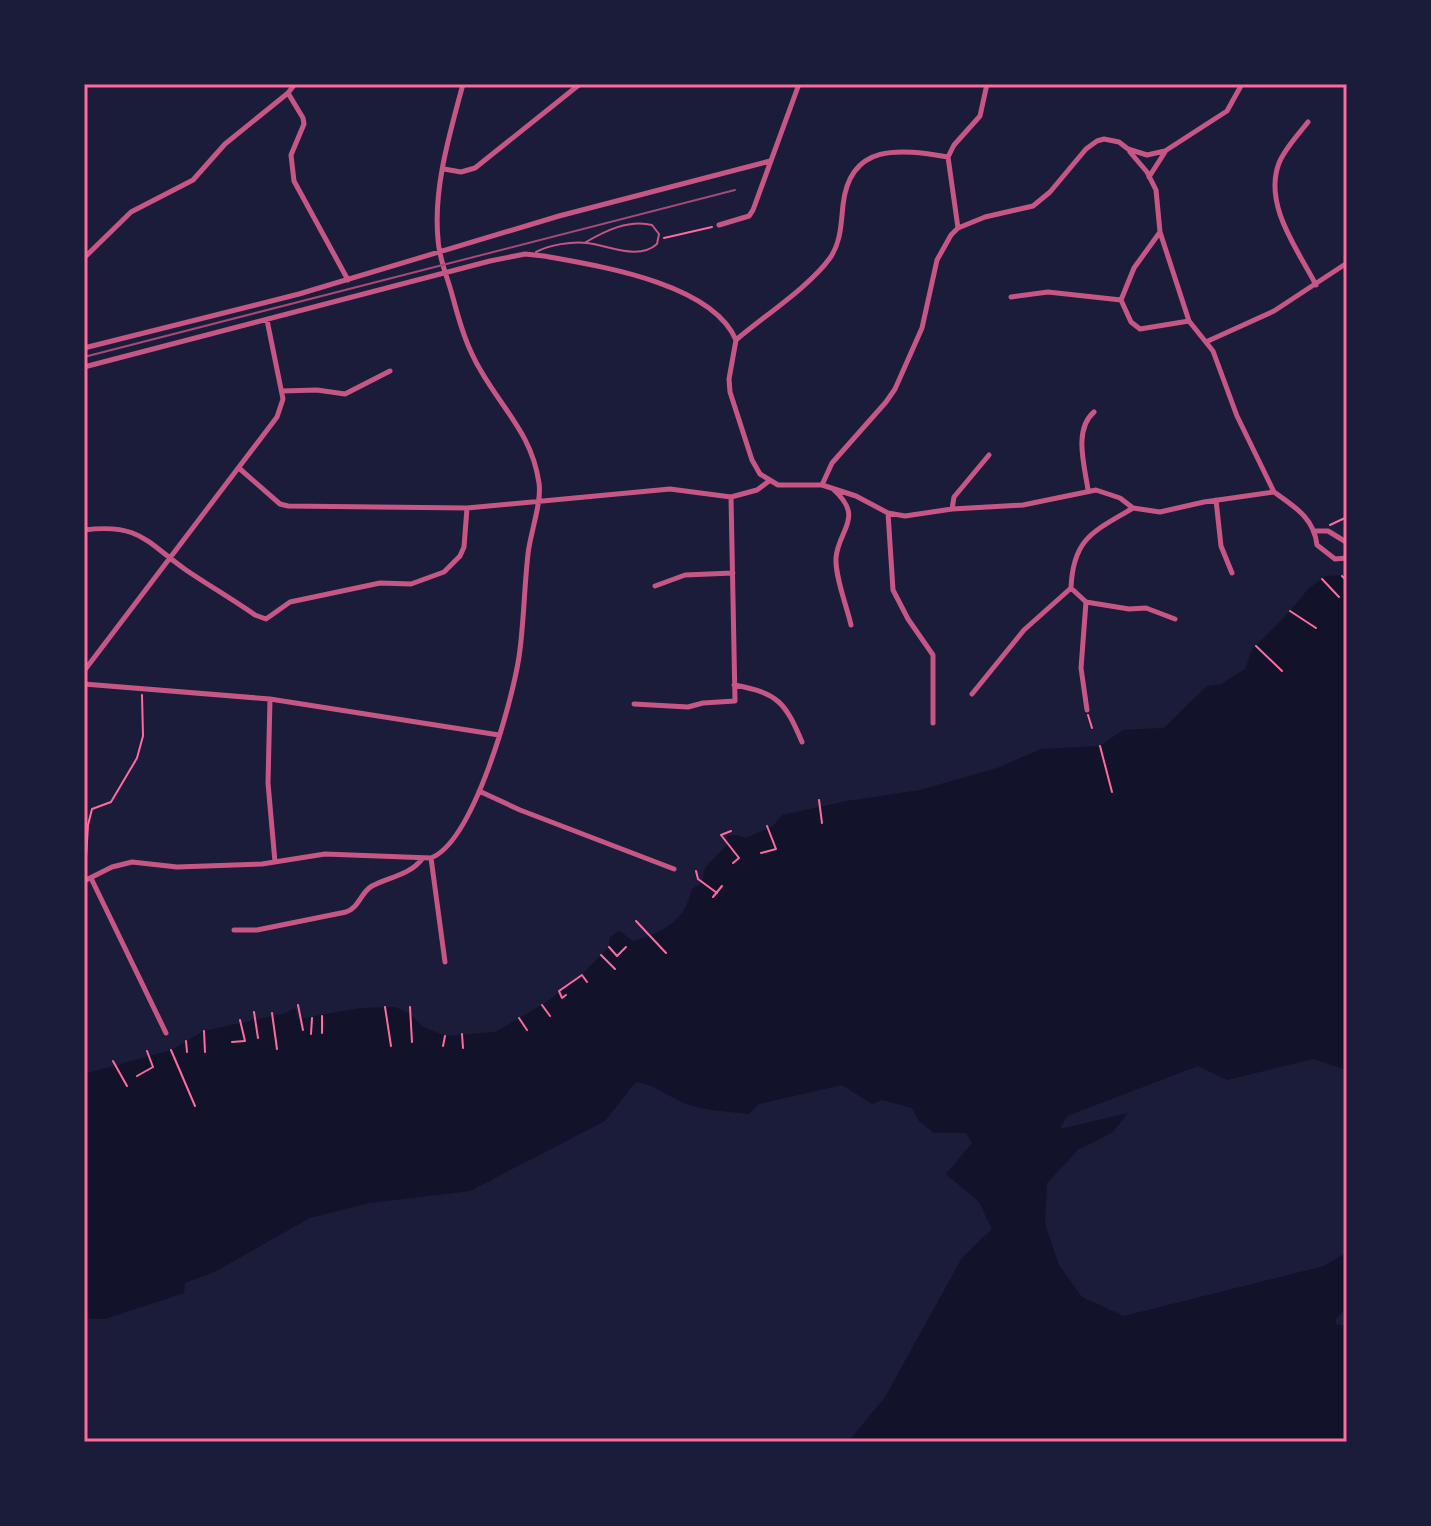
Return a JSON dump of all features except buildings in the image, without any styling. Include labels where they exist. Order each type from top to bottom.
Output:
[{"type":"street","points":[[84,258],[131,212],[193,180],[225,144],[295,84]]},
{"type":"street","points":[[85,889],[84,881],[112,867],[132,862],[177,867],[275,862],[325,854],[431,858],[440,855],[459,832],[479,791],[499,735],[519,658],[527,559],[540,488],[531,448],[476,364],[464,337],[440,253],[438,212],[463,84]]},
{"type":"street","points":[[444,169],[461,172],[475,168],[580,84]]},
{"type":"street","points":[[719,225],[749,216],[799,84]]},
{"type":"street","points":[[958,228],[948,157],[954,145],[980,116],[987,84]]},
{"type":"street","points":[[1128,149],[1147,155],[1165,151],[1227,111],[1242,84]]},
{"type":"street","points":[[288,93],[304,124],[291,155],[294,181],[348,280]]},
{"type":"street","points":[[1308,122],[1279,161],[1274,184],[1279,213],[1316,285]]},
{"type":"street","points":[[822,485],[832,463],[895,389],[922,328],[937,260],[945,242],[958,228],[985,217],[1033,206],[1050,192],[1086,149],[1104,139],[1119,142],[1128,149],[1149,177],[1157,198],[1160,232],[1189,321],[1208,341],[1237,416],[1274,492],[1304,514],[1316,531],[1317,545],[1335,559],[1347,558]]},
{"type":"street","points":[[948,157],[903,150],[879,154],[858,166],[847,183],[840,234],[830,257],[808,281],[736,340],[729,379],[730,392],[752,460],[760,474],[778,485],[830,487],[856,496],[888,513],[905,516],[1050,501],[1088,490],[1104,491],[1133,508],[1168,511],[1274,492]]},
{"type":"street","points":[[1149,177],[1165,151]]},
{"type":"street","points":[[84,348],[348,280],[559,216],[770,161]]},
{"type":"street","points":[[1160,232],[1134,268],[1121,300],[1131,322],[1140,329],[1189,321]]},
{"type":"street","points":[[84,367],[490,261],[532,255],[573,261],[656,281],[720,316],[736,340]]},
{"type":"street","points":[[1208,341],[1274,311],[1347,263]]},
{"type":"street","points":[[1011,297],[1048,292],[1121,300]]},
{"type":"street","points":[[84,671],[277,417],[282,405],[282,391],[267,320]]},
{"type":"street","points":[[282,391],[317,390],[345,394],[390,371]]},
{"type":"street","points":[[1088,490],[1082,432],[1085,422],[1094,412]]},
{"type":"street","points":[[952,509],[954,497],[989,455]]},
{"type":"street","points":[[240,469],[280,504],[467,508],[670,489],[731,497],[757,490],[769,481]]},
{"type":"street","points":[[830,487],[842,498],[849,521],[836,558],[851,625]]},
{"type":"street","points":[[634,704],[688,707],[735,701],[731,497]]},
{"type":"street","points":[[1216,500],[1221,546],[1232,573]]},
{"type":"street","points":[[84,530],[114,528],[132,532],[155,544],[255,615],[266,619],[290,602],[380,583],[411,584],[444,572],[464,547],[467,508]]},
{"type":"street","points":[[972,694],[1024,630],[1071,588],[1081,548],[1089,535],[1133,508]]},
{"type":"street","points":[[888,513],[893,590],[908,619],[933,655],[933,723]]},
{"type":"street","points":[[1316,531],[1328,531],[1346,542],[1347,548]]},
{"type":"street","points":[[655,586],[685,575],[733,573]]},
{"type":"street","points":[[1071,588],[1086,602],[1119,608],[1146,608],[1175,619]]},
{"type":"street","points":[[1086,602],[1081,668],[1087,710]]},
{"type":"street","points":[[84,684],[270,699],[499,735]]},
{"type":"street","points":[[734,685],[759,689],[778,698],[789,710],[802,742]]},
{"type":"street","points":[[270,699],[268,783],[275,862]]},
{"type":"street","points":[[479,791],[520,810],[674,869]]},
{"type":"street","points":[[431,858],[445,962]]},
{"type":"street","points":[[234,930],[268,928],[346,912],[359,905],[371,887],[412,869],[423,859]]},
{"type":"street","points":[[91,878],[166,1033]]},
{"type":"lane","points":[[532,255],[548,247],[586,242],[608,230],[642,223],[655,227],[659,234],[654,248],[641,251],[609,249],[586,242]]},
{"type":"path","points":[[659,239],[719,225]]},
{"type":"path","points":[[1316,531],[1347,517]]},
{"type":"path","points":[[1342,576],[1347,581]]},
{"type":"path","points":[[1322,579],[1339,597]]},
{"type":"path","points":[[1290,611],[1316,628]]},
{"type":"path","points":[[1256,646],[1282,671]]},
{"type":"path","points":[[84,881],[92,809],[111,802],[137,758],[143,736],[142,689]]},
{"type":"path","points":[[1087,710],[1092,728]]},
{"type":"path","points":[[1100,746],[1112,792]]},
{"type":"path","points":[[819,800],[822,823]]},
{"type":"path","points":[[761,853],[776,849],[767,826]]},
{"type":"path","points":[[731,831],[721,835],[739,858],[733,863]]},
{"type":"path","points":[[696,871],[698,879],[717,893]]},
{"type":"path","points":[[713,897],[722,886]]},
{"type":"path","points":[[636,921],[666,953]]},
{"type":"path","points":[[609,947],[617,956],[626,947]]},
{"type":"path","points":[[601,955],[615,969]]},
{"type":"path","points":[[566,995],[562,998],[559,991],[582,975],[587,982]]},
{"type":"path","points":[[298,1005],[303,1030]]},
{"type":"path","points":[[542,1005],[550,1016]]},
{"type":"path","points":[[385,1007],[391,1046]]},
{"type":"path","points":[[410,1007],[412,1042]]},
{"type":"path","points":[[254,1012],[258,1038]]},
{"type":"path","points":[[272,1013],[277,1049]]},
{"type":"path","points":[[322,1016],[322,1033]]},
{"type":"path","points":[[311,1034],[312,1018]]},
{"type":"path","points":[[519,1018],[527,1030]]},
{"type":"path","points":[[232,1042],[245,1041],[240,1020]]},
{"type":"path","points":[[204,1031],[205,1052]]},
{"type":"path","points":[[462,1034],[463,1048]]},
{"type":"path","points":[[443,1046],[445,1036]]},
{"type":"path","points":[[186,1041],[187,1052]]},
{"type":"path","points":[[171,1050],[195,1106]]},
{"type":"path","points":[[137,1076],[153,1067],[147,1051]]},
{"type":"path","points":[[113,1061],[127,1086]]},
{"type":"shaded area","points":[[1347,575],[1347,1070],[1313,1059],[1227,1080],[1198,1066],[1067,1116],[1060,1129],[1128,1113],[1113,1132],[1078,1150],[1047,1183],[1045,1224],[1059,1265],[1082,1297],[1124,1316],[1324,1266],[1347,1252],[1347,1308],[1335,1320],[1336,1324],[1347,1326],[1347,1442],[848,1442],[885,1397],[962,1258],[992,1229],[979,1202],[946,1174],[972,1143],[966,1133],[934,1133],[918,1120],[912,1108],[882,1100],[872,1104],[842,1085],[759,1104],[749,1114],[692,1106],[636,1082],[605,1121],[470,1191],[369,1203],[310,1218],[216,1271],[185,1283],[184,1293],[105,1319],[84,1318],[84,1074],[171,1050],[204,1031],[286,1013],[295,1008],[298,1019],[361,1008],[395,1007],[410,1014],[422,1026],[445,1036],[495,1032],[542,1005],[582,975],[609,947],[609,938],[619,931],[633,941],[671,924],[684,910],[692,889],[702,883],[705,868],[728,844],[727,836],[746,838],[773,826],[782,815],[920,790],[997,768],[1041,749],[1100,746],[1123,730],[1164,728],[1207,686],[1221,684],[1245,669],[1252,650],[1309,588],[1326,576]]},
{"type":"railway","points":[[84,357],[735,190]]}]
